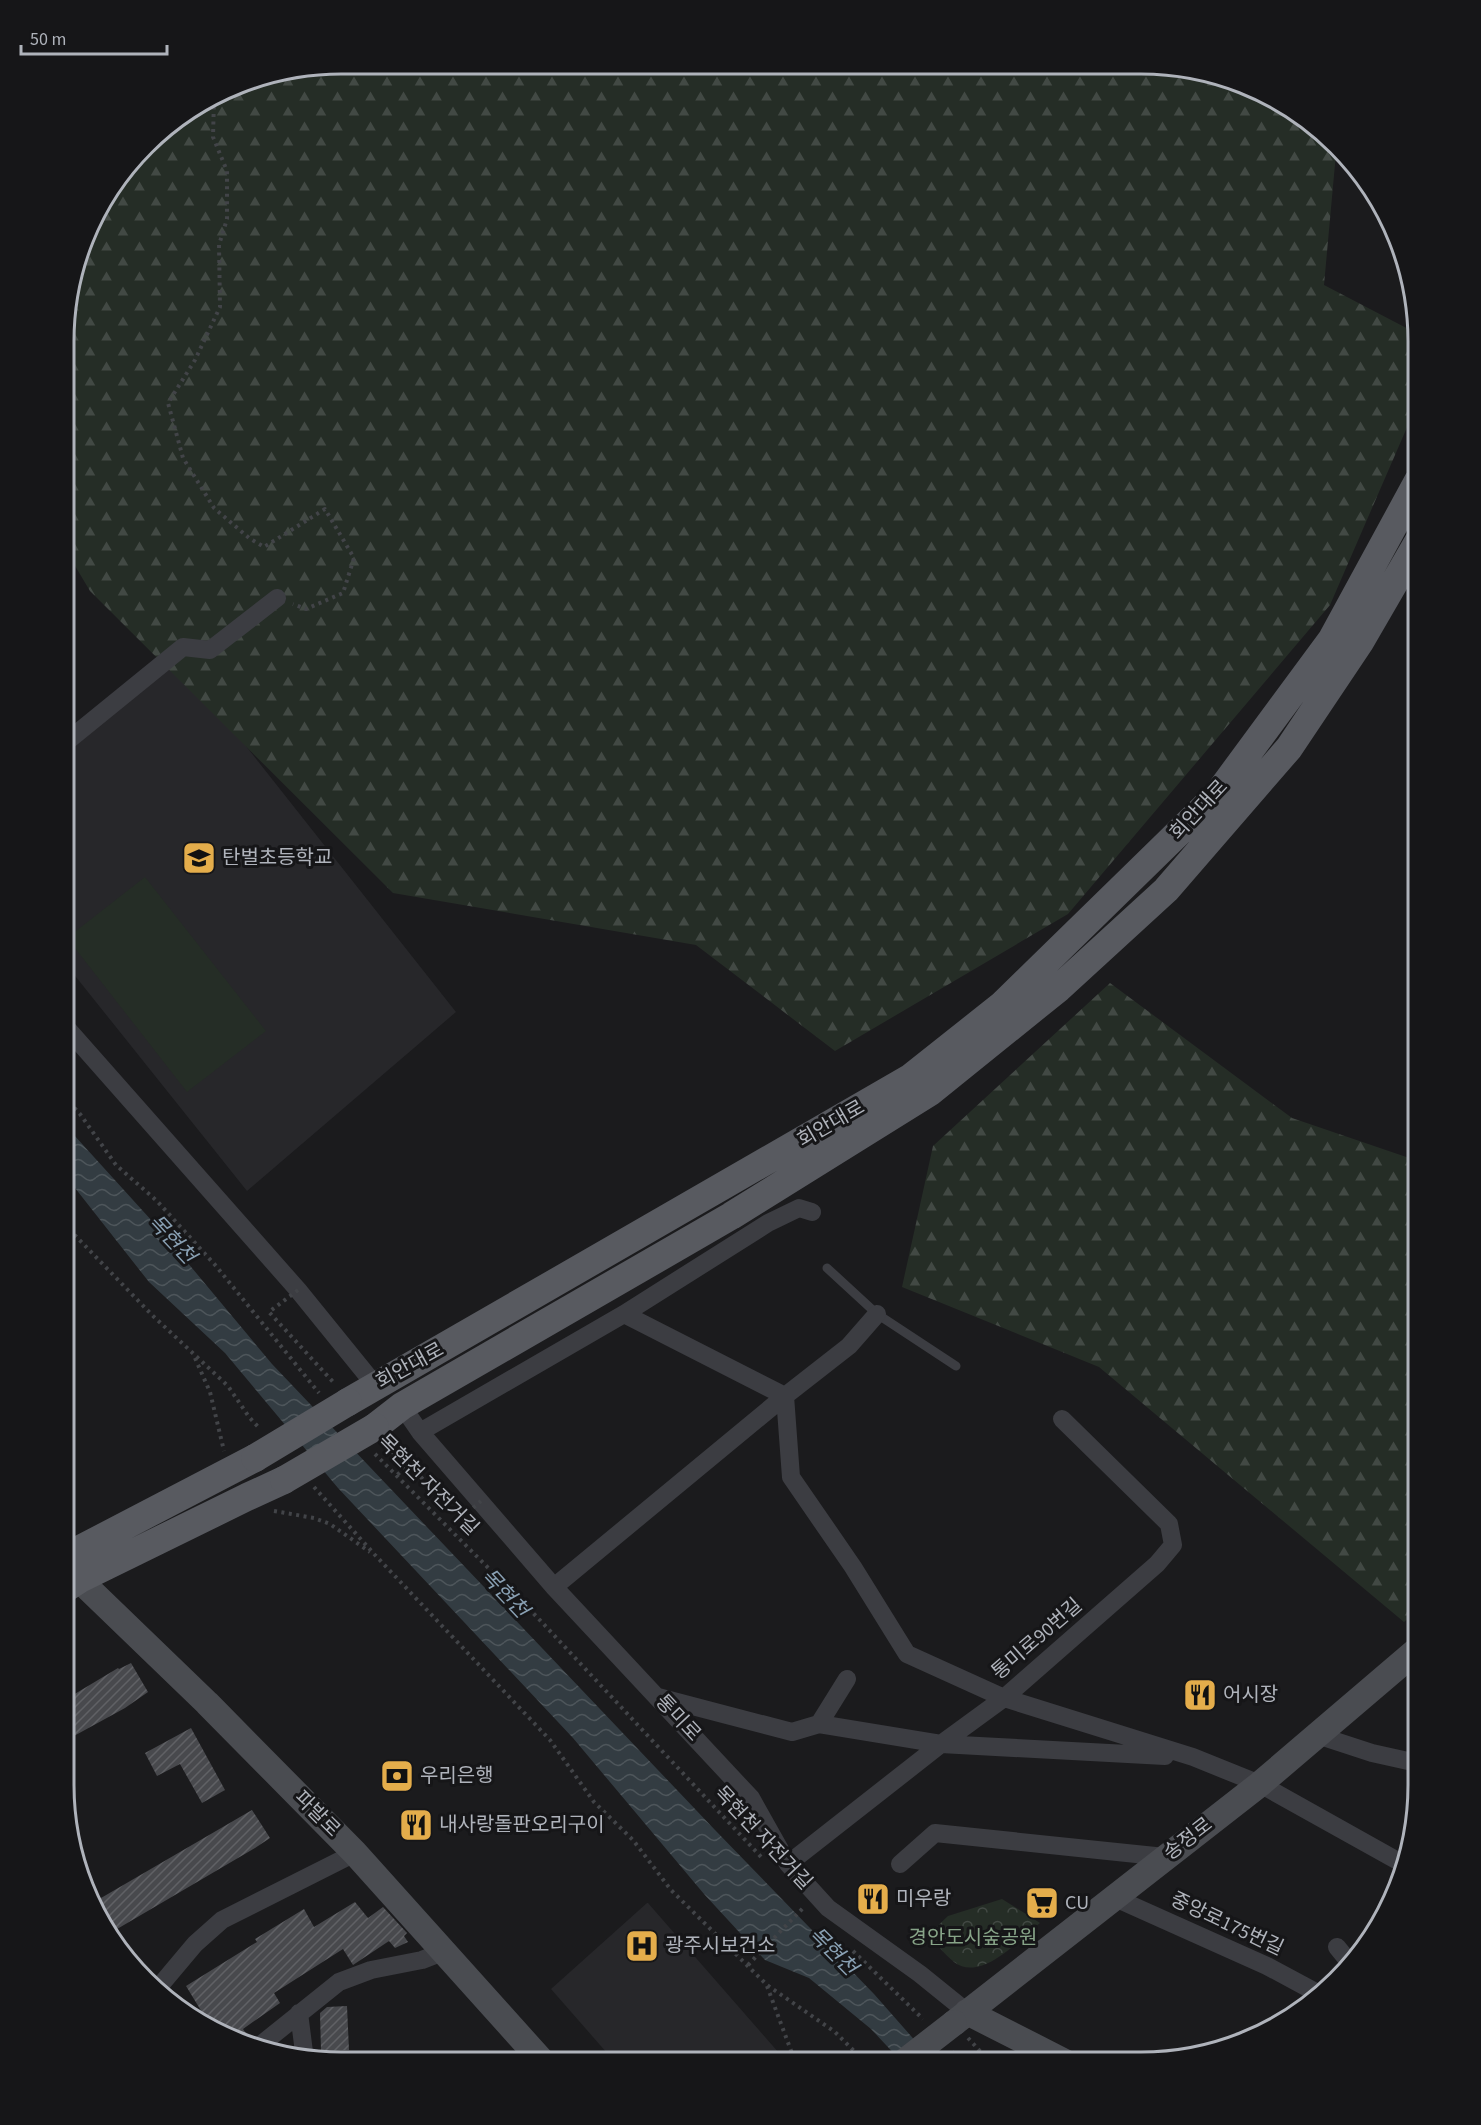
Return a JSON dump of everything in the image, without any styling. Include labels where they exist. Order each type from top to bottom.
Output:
[{"type":"main road","name":"회안대로","points":[[74,1569],[260,1446],[336,1400],[375,1385],[495,1318],[910,1078],[1002,1005],[1217,795],[1332,639],[1408,499]]},
{"type":"main road","name":"회안대로","points":[[297,1481],[377,1441],[402,1406],[731,1216],[930,1092],[1059,988],[1166,890],[1290,748],[1360,642],[1408,559]]},
{"type":"main road","points":[[74,1570],[246,1497],[297,1481]]},
{"type":"main road","name":"파발로","points":[[74,1579],[355,1852],[534,2052]]},
{"type":"main road","name":"송정로","points":[[918,2052],[956,2026],[1113,1897],[1260,1784],[1408,1658]]},
{"type":"main road","name":"통미로","points":[[956,2026],[1016,2052]]},
{"type":"main road","name":"통미로","points":[[956,2026],[1035,2052]]},
{"type":"street","points":[[74,736],[183,647],[210,650],[277,598]]},
{"type":"street","points":[[74,1036],[298,1290],[375,1385]]},
{"type":"street","points":[[420,1432],[624,1314],[768,1223],[799,1208],[812,1212]]},
{"type":"street","points":[[624,1314],[785,1396]]},
{"type":"street","points":[[554,1587],[849,1346],[877,1314]]},
{"type":"street","points":[[785,1396],[791,1477],[853,1568],[907,1654],[1004,1698],[1193,1757],[1260,1784],[1396,1860]]},
{"type":"street","name":"통미로","points":[[402,1406],[420,1432],[554,1587],[751,1798],[788,1864],[828,1908],[920,1974],[956,2026]]},
{"type":"street","name":"통미로90번길","points":[[788,1864],[941,1744],[1004,1698],[1157,1564],[1173,1545],[1169,1524],[1062,1419]]},
{"type":"street","points":[[819,1724],[847,1679]]},
{"type":"street","points":[[658,1697],[792,1732],[819,1724],[941,1744],[1193,1757]]},
{"type":"street","points":[[1317,1735],[1372,1753],[1408,1761]]},
{"type":"street","points":[[900,1864],[935,1833],[1165,1857]]},
{"type":"street","points":[[162,1983],[195,1944],[222,1920],[355,1852]]},
{"type":"street","name":"중앙로175번길","points":[[1113,1897],[1267,1966],[1311,1990]]},
{"type":"street","points":[[1336,1947],[1344,1957]]},
{"type":"street","points":[[266,2040],[339,1982],[371,1970],[422,1960],[445,1951]]},
{"type":"street","points":[[299,2013],[303,2049]]},
{"type":"lane","points":[[827,1268],[877,1314],[956,1366]]},
{"type":"path","points":[[214,105],[213,137],[227,171],[227,219],[219,245],[219,307],[195,360],[168,403],[183,458],[214,508],[249,538],[264,546],[325,509],[354,558],[343,593],[306,609],[277,598]]},
{"type":"path","points":[[74,1105],[116,1165],[157,1201],[336,1400]]},
{"type":"path","points":[[74,1108],[80,1114]]},
{"type":"path","points":[[74,1234],[152,1315],[228,1386],[249,1417],[260,1446]]},
{"type":"path","points":[[194,1354],[210,1392],[224,1451]]},
{"type":"path","points":[[377,1441],[407,1466],[397,1475]]},
{"type":"path","name":"목현천 자전거길","points":[[377,1441],[397,1475],[536,1616],[769,1866]]},
{"type":"path","points":[[297,1481],[375,1555],[550,1740],[594,1802],[633,1840],[671,1890],[767,1985],[835,2032],[855,2052]]},
{"type":"path","points":[[273,1511],[314,1518],[330,1524],[375,1555]]},
{"type":"path","name":"목현천 자전거길","points":[[802,1901],[812,1912]]},
{"type":"path","points":[[748,1965],[805,1905]]},
{"type":"path","points":[[848,1946],[925,2021]]},
{"type":"path","points":[[767,1985],[792,2052]]},
{"type":"path","points":[[956,2026],[961,2052]]},
{"type":"path","points":[[956,2026],[981,2052]]},
{"type":"shaded area","name":"탄벌초등학교","points":[[178,660],[456,1012],[247,1191],[74,975],[74,747]]},
{"type":"shaded area","name":"광주시보건소","points":[[648,1903],[778,2052],[606,2052],[551,1989]]},
{"type":"green space","points":[[323,74],[1158,74],[1193,79],[1243,94],[1274,109],[1317,140],[1336,158],[1324,285],[1407,328],[1408,425],[1330,605],[1068,914],[835,1051],[696,945],[393,893],[90,591],[74,564],[74,323],[83,271],[94,238],[118,192],[140,164],[164,140],[192,118],[222,101],[255,88],[288,79]]},
{"type":"green space","points":[[145,877],[266,1031],[187,1092],[74,947],[74,933]]},
{"type":"green space","points":[[1110,983],[1292,1118],[1408,1158],[1408,1619],[1404,1622],[1099,1367],[902,1287],[933,1146]]},
{"type":"green space","name":"경안도시숲공원","points":[[1002,1899],[1040,1923],[1011,1948],[988,1963],[976,1967],[965,1967],[954,1962],[928,1935],[948,1916]]},
{"type":"water","points":[[74,1135],[162,1232],[272,1364],[874,1994],[925,2052],[893,2052],[871,2029],[809,1978],[765,1960],[704,1894],[573,1738],[338,1488],[225,1353],[149,1282],[74,1187]]},
{"type":"building","points":[[131,1663],[148,1692],[125,1708],[74,1736],[74,1694]]},
{"type":"building","points":[[191,1728],[225,1790],[202,1803],[180,1764],[157,1776],[145,1753]]},
{"type":"building","points":[[252,1810],[270,1838],[116,1930],[101,1903],[101,1898]]},
{"type":"building","points":[[355,1902],[368,1918],[383,1907],[407,1933],[404,1936],[408,1942],[395,1948],[389,1941],[353,1965],[343,1949],[274,1993],[280,2003],[243,2029],[246,2034],[203,2013],[186,1986],[257,1942],[255,1939],[304,1909],[314,1927]]},
{"type":"building","points":[[347,2006],[349,2050],[321,2051],[320,2013],[327,2007]]},
{"type":"place","name":"탄벌초등학교","points":[[199,858]]},
{"type":"place","name":"어시장","points":[[1200,1695]]},
{"type":"place","name":"우리은행","points":[[397,1776]]},
{"type":"place","name":"내사랑돌판오리구이","points":[[416,1825]]},
{"type":"place","name":"미우랑","points":[[873,1899]]},
{"type":"place","name":"CU","points":[[1042,1903]]},
{"type":"place","name":"광주시보건소","points":[[642,1946]]},
{"type":"water label","name":"목현천","points":[[172,1239]]},
{"type":"water label","name":"목현천","points":[[505,1593]]},
{"type":"water label","name":"목현천","points":[[833,1951]]}]
